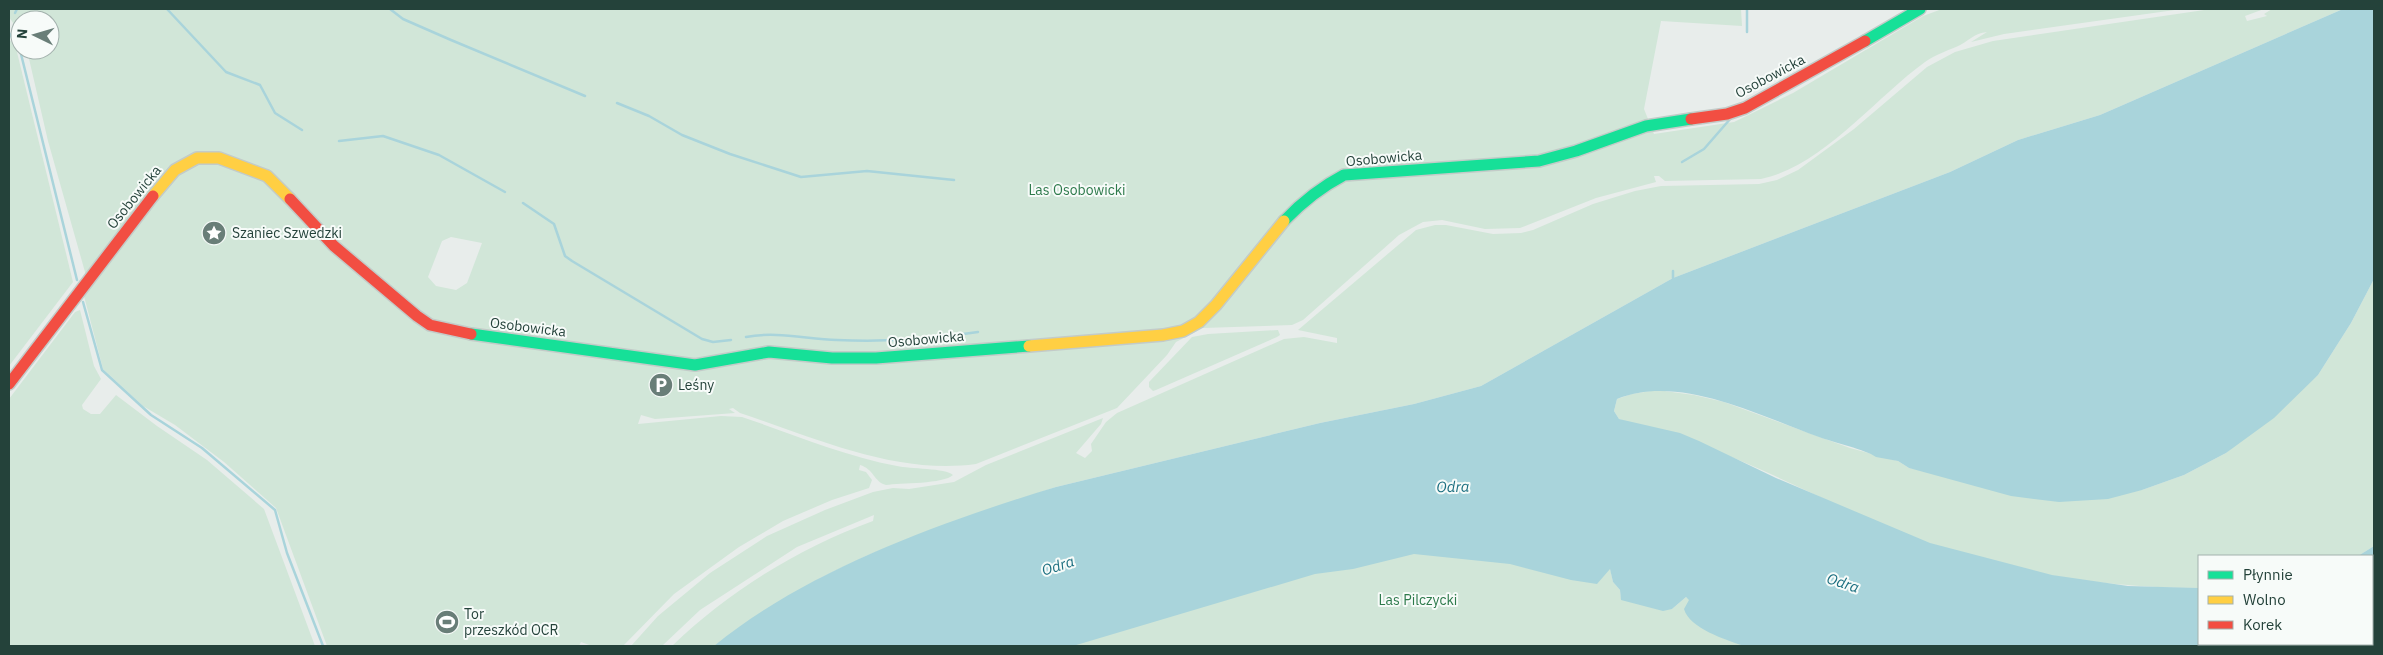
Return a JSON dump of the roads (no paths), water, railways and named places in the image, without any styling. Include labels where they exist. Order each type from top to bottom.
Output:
[{"type":"street","name":"Osobowicka","points":[[9,384],[156,192],[175,170],[197,158],[208,157],[231,161],[267,176],[334,246],[430,325],[454,332],[615,352],[695,365],[769,352],[841,358],[876,358],[1163,335],[1183,331],[1199,322],[1308,196],[1335,178],[1344,175],[1539,161],[1576,151],[1646,126],[1727,114],[1744,108],[1778,91],[1920,9]]},
{"type":"water","name":"Odra","points":[[2343,9],[2374,9],[2374,279],[2351,323],[2318,375],[2274,418],[2226,453],[2184,475],[2142,490],[2108,499],[2059,502],[2011,496],[1909,468],[1898,461],[1876,457],[1746,409],[1693,394],[1666,391],[1641,392],[1617,399],[1614,411],[1619,419],[1680,433],[1776,478],[1930,543],[2052,575],[2128,586],[2198,588],[2198,645],[2373,645],[2373,555],[2360,555],[2374,546],[2374,646],[1744,646],[1709,632],[1693,622],[1687,616],[1684,609],[1689,600],[1686,597],[1672,609],[1663,611],[1621,600],[1620,590],[1613,582],[1610,569],[1597,584],[1571,580],[1510,564],[1414,554],[1353,569],[1315,574],[1073,646],[714,646],[751,619],[791,594],[833,572],[877,551],[967,516],[1056,487],[1320,423],[1414,404],[1481,386],[1673,278],[1950,172],[2018,140],[2100,115]]},
{"type":"waterway","points":[[167,9],[226,72],[260,85],[275,113],[302,130]]},
{"type":"waterway","points":[[390,9],[403,19],[585,96]]},
{"type":"waterway","points":[[1747,9],[1747,32]]},
{"type":"waterway","points":[[22,60],[77,280]]},
{"type":"waterway","points":[[617,103],[649,116],[682,135],[730,154],[801,177],[867,171],[954,180]]},
{"type":"waterway","points":[[1682,162],[1704,149],[1731,118]]},
{"type":"waterway","points":[[339,141],[383,136],[439,155],[505,192]]},
{"type":"waterway","points":[[523,203],[554,224],[565,256],[572,261],[702,339],[713,342],[731,340]]},
{"type":"waterway","points":[[1673,271],[1673,278]]},
{"type":"waterway","points":[[83,302],[102,370],[151,415],[202,448],[275,510],[287,553],[323,646]]},
{"type":"waterway","points":[[746,337],[769,335],[855,341],[926,338],[978,332]]},
{"type":"place","name":"Szaniec Szwedzki","points":[[214,233]]},
{"type":"place","name":"Leśny","points":[[661,385]]},
{"type":"place","name":"Tor przeszkód OCR","points":[[447,622]]},
{"type":"park label","name":"Las Osobowicki","points":[[1077,190]]},
{"type":"park label","name":"Las Pilczycki","points":[[1418,600]]}]
